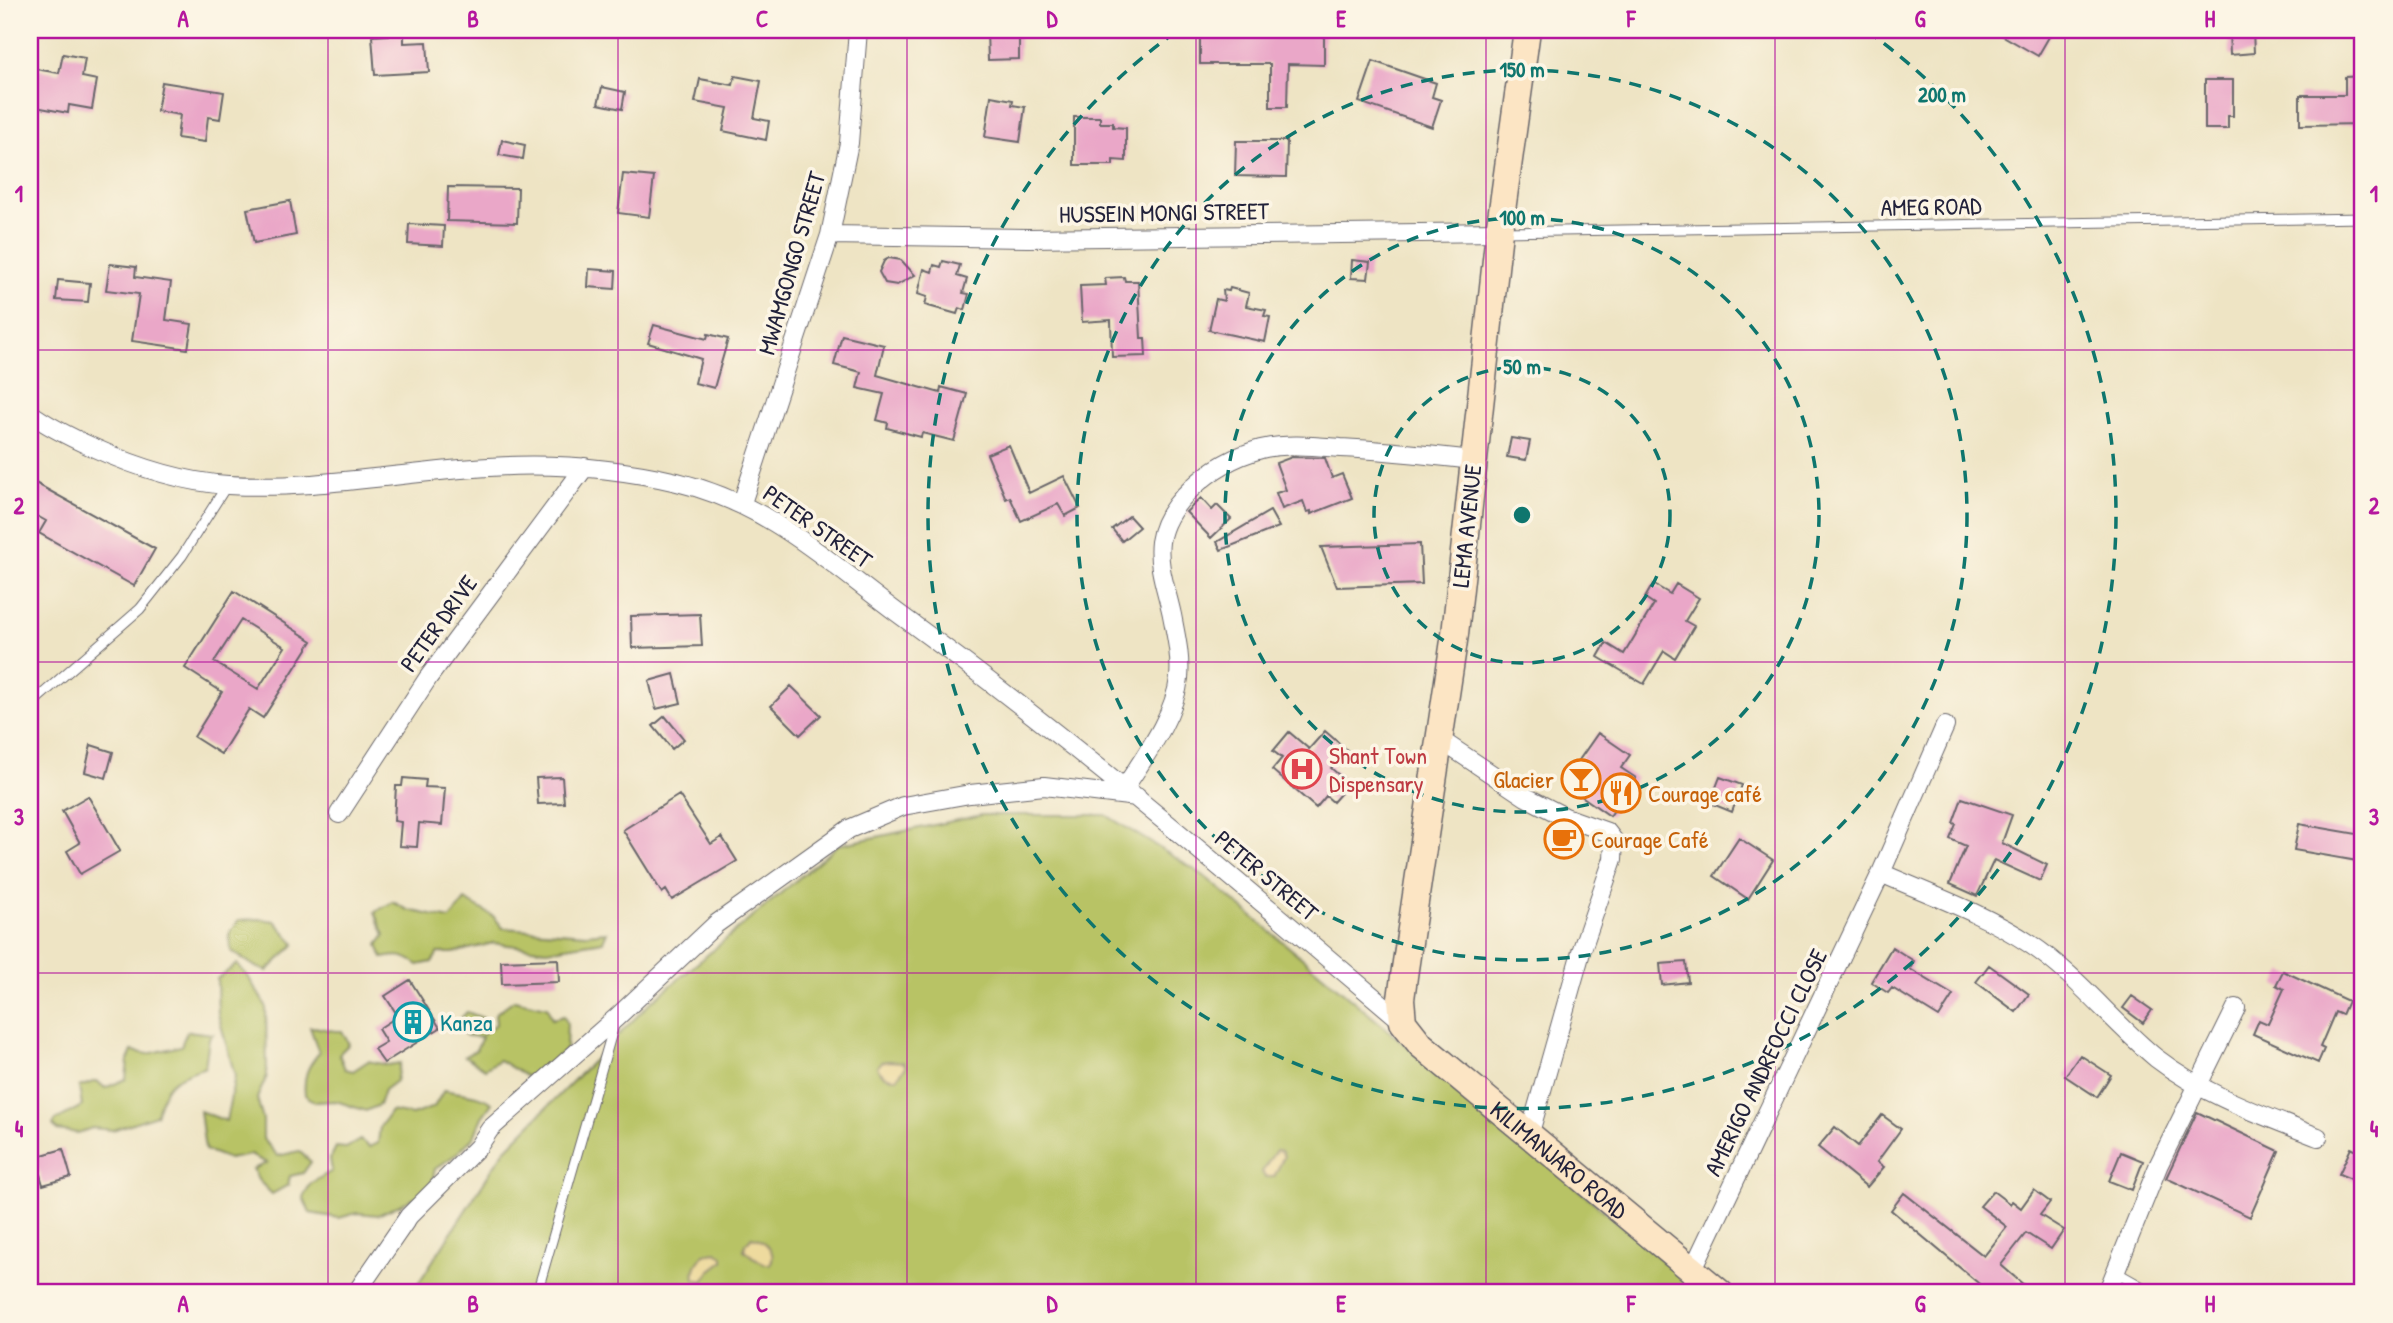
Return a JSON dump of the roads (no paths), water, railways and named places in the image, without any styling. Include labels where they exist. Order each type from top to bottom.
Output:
[{"type":"main road","name":"LEMA AVENUE","points":[[1403,1022],[1401,999],[1455,634],[1499,232],[1527,30]]},
{"type":"main road","name":"KILIMANJARO ROAD","points":[[1403,1022],[1421,1045],[1720,1293]]},
{"type":"street","name":"MWAMGONGO STREET","points":[[742,503],[830,235],[849,144],[858,30]]},
{"type":"street","name":"HUSSEIN MONGI STREET","points":[[830,235],[1028,238],[1499,232]]},
{"type":"street","name":"PETER STREET","points":[[30,413],[49,427],[129,463],[226,485],[317,484],[490,467],[585,467],[678,483],[742,503],[790,530],[1131,792],[1403,1022]]},
{"type":"street","points":[[356,1293],[410,1216],[478,1147],[490,1129],[617,1017],[716,924],[849,829],[903,806],[970,794],[1044,786],[1131,792],[1172,705],[1179,680],[1178,650],[1171,610],[1163,586],[1160,541],[1170,514],[1184,495],[1207,473],[1237,457],[1263,448],[1310,446],[1473,460]]},
{"type":"street","name":"PETER DRIVE","points":[[340,814],[428,678],[585,467]]},
{"type":"street","name":"AMERIGO ANDREOCCI CLOSE","points":[[1692,1271],[1881,873],[1945,726]]},
{"type":"street","points":[[1439,738],[1526,797],[1565,817],[1606,832],[1614,841],[1613,859],[1581,952],[1529,1136]]},
{"type":"street","points":[[1881,873],[2028,943],[2064,970],[2157,1058],[2198,1086],[2318,1137]]},
{"type":"street","points":[[2107,1293],[2159,1164],[2235,1007]]},
{"type":"lane","name":"AMEG ROAD","points":[[1499,232],[2363,218]]},
{"type":"lane","points":[[30,705],[139,609],[182,556],[226,485]]},
{"type":"lane","points":[[537,1293],[617,1017]]},
{"type":"lane","points":[[2116,1272],[2153,1293]]},
{"type":"place","name":"Shant Town Dispensary","points":[[1302,769]]},
{"type":"place","name":"Glacier","points":[[1581,779]]},
{"type":"place","name":"Courage café","points":[[1621,793]]},
{"type":"place","name":"Courage Café","points":[[1564,839]]},
{"type":"place","name":"Kanza","points":[[413,1022]]}]
